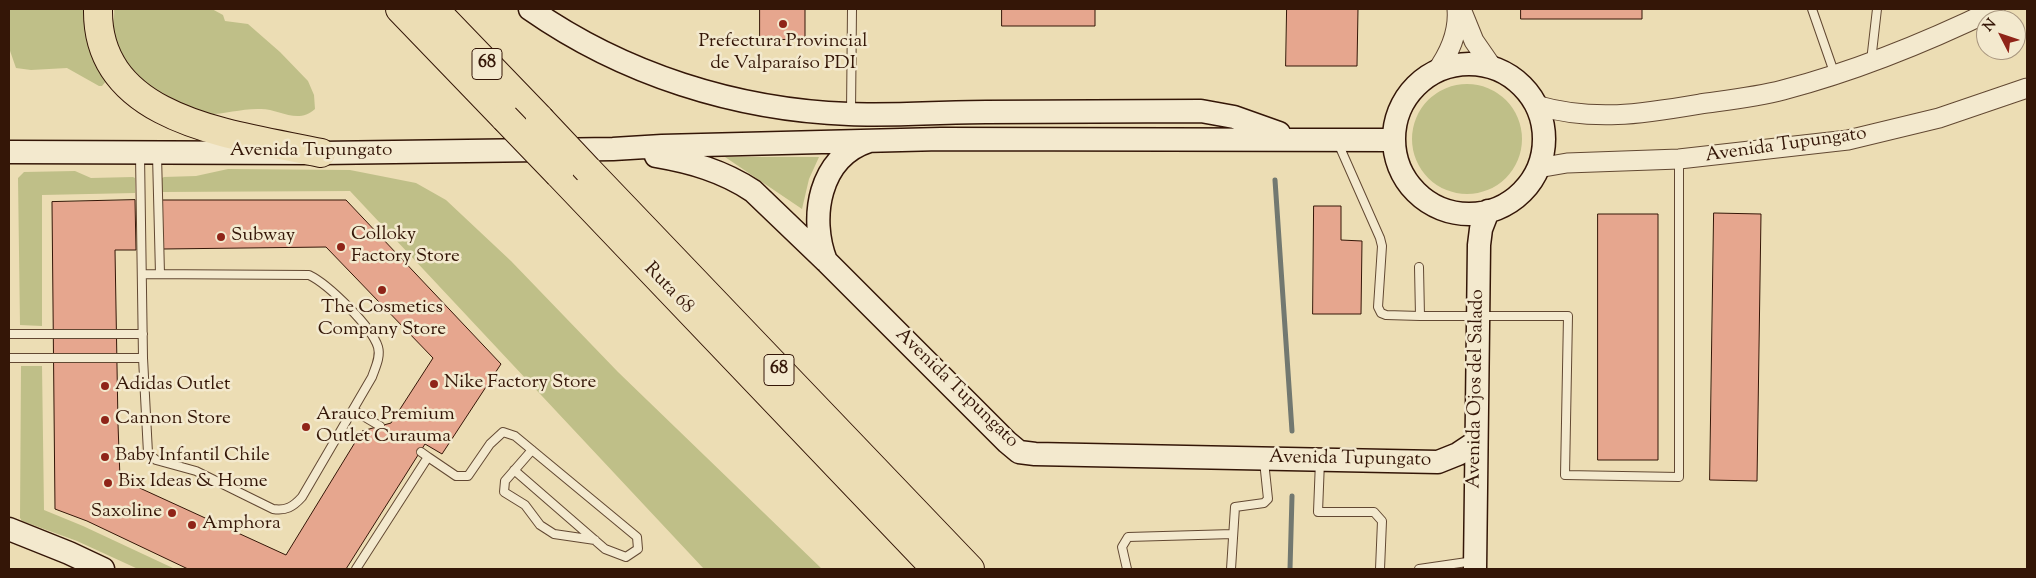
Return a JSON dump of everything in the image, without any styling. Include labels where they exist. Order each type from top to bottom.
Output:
[{"type":"highway","points":[[98,9],[100,35],[112,64],[132,89],[154,106],[202,127],[321,153]]},
{"type":"highway","name":"Ruta 68","points":[[400,9],[936,569]]},
{"type":"highway","name":"Ruta 68","points":[[434,9],[970,569]]},
{"type":"main road","name":"Avenida Tupungato","points":[[530,9],[607,54],[655,74],[699,90],[774,107],[850,114],[1201,111],[1234,117],[1274,132],[1308,139]]},
{"type":"main road","points":[[1463,64],[1492,67],[1505,73],[1517,82],[1528,92],[1535,105],[1541,120],[1544,136],[1538,168],[1518,195],[1499,207],[1488,211],[1461,213],[1435,206],[1413,189],[1399,166],[1394,140],[1397,119],[1405,100],[1419,84],[1436,72],[1463,64]]},
{"type":"main road","name":"Avenida Tupungato","points":[[9,152],[321,153],[613,149],[870,141],[1394,140]]},
{"type":"main road","points":[[827,262],[818,236],[817,222],[821,194],[829,177],[840,161],[860,144],[870,141]]},
{"type":"main road","name":"Avenida Tupungato","points":[[613,149],[680,160],[727,176],[753,191],[1019,452],[1035,454],[1438,462],[1458,454],[1476,442]]},
{"type":"main road","name":"Avenida Ojos del Salado","points":[[1475,565],[1480,230],[1488,211]]},
{"type":"main road","points":[[9,529],[69,552],[103,569]]},
{"type":"street","points":[[1459,9],[1474,41],[1492,67]]},
{"type":"street","points":[[1436,72],[1446,59],[1451,48],[1459,9]]},
{"type":"street","points":[[1535,105],[1561,112],[1605,116],[1647,113],[1781,91],[1835,75],[1914,46],[1995,9]]},
{"type":"street","name":"Avenida Tupungato","points":[[1538,168],[1567,163],[1679,159],[1848,140],[1938,118],[2027,88]]},
{"type":"lane","points":[[850,114],[852,9]]},
{"type":"lane","points":[[1812,9],[1835,75]]},
{"type":"lane","points":[[1871,62],[1878,9]]},
{"type":"lane","points":[[1336,139],[1380,238],[1382,246],[1378,307],[1381,313],[1386,315],[1420,316],[1568,316],[1565,475],[1679,476],[1679,159]]},
{"type":"lane","points":[[142,274],[309,275],[327,286],[367,330],[379,349],[372,377],[302,497],[294,505],[284,510],[273,509],[196,471],[156,460],[148,453],[143,358],[142,274],[148,153]]},
{"type":"lane","points":[[148,153],[160,274]]},
{"type":"lane","points":[[1419,267],[1420,316]]},
{"type":"lane","points":[[9,334],[143,334]]},
{"type":"lane","points":[[9,358],[143,358]]},
{"type":"lane","points":[[353,410],[380,426]]},
{"type":"lane","points":[[421,452],[456,476],[468,476],[490,444],[503,432],[515,436],[637,537],[638,549],[626,557],[605,549],[514,470]]},
{"type":"lane","points":[[532,450],[504,481],[504,492],[525,505],[540,525],[554,534],[595,540]]},
{"type":"lane","points":[[356,569],[428,457]]},
{"type":"lane","points":[[1232,569],[1235,507],[1264,503],[1268,499],[1264,459]]},
{"type":"lane","points":[[1320,460],[1318,512],[1374,512],[1382,521],[1380,569]]},
{"type":"lane","points":[[1127,569],[1122,547],[1128,537],[1234,534]]},
{"type":"lane","points":[[1419,569],[1475,565]]},
{"type":"green space","points":[[9,9],[89,9],[107,74],[106,81],[102,86],[99,86],[67,68],[31,70],[16,68],[9,48]]},
{"type":"green space","points":[[114,9],[212,9],[223,15],[225,21],[248,24],[280,52],[308,81],[314,95],[315,109],[309,114],[302,116],[261,109],[204,114],[179,106],[145,86],[127,65],[114,37]]},
{"type":"green space","points":[[1467,84],[1488,88],[1506,100],[1518,118],[1522,139],[1518,160],[1506,178],[1488,190],[1467,194],[1446,190],[1428,178],[1416,160],[1412,139],[1416,118],[1428,100],[1446,88]]},
{"type":"green space","points":[[725,157],[819,157],[809,179],[802,209]]},
{"type":"green space","points":[[228,169],[350,170],[416,183],[446,200],[511,261],[618,372],[822,569],[704,569],[350,191],[162,192],[162,178],[164,177],[196,176]]},
{"type":"green space","points":[[75,171],[91,178],[133,177],[135,178],[135,193],[42,195],[42,326],[20,325],[18,178],[24,172]]},
{"type":"green space","points":[[21,366],[42,366],[44,510],[175,569],[138,569],[77,541],[22,521],[20,518]]},
{"type":"building","name":"Prefectura Provincial de Valparaíso PDI","points":[[760,9],[805,9],[805,39],[760,40]]},
{"type":"building","points":[[1002,9],[1095,9],[1095,26],[1002,26]]},
{"type":"building","points":[[1287,9],[1358,9],[1357,66],[1286,66]]},
{"type":"building","points":[[1521,9],[1642,9],[1642,19],[1521,19]]},
{"type":"building","points":[[135,200],[136,250],[115,250],[120,479],[286,555],[362,431],[391,423],[433,358],[326,247],[163,249],[162,200],[346,200],[501,364],[442,454],[425,444],[346,569],[188,569],[87,521],[55,509],[52,202]]},
{"type":"building","points":[[1314,206],[1341,206],[1341,240],[1362,241],[1361,314],[1313,314]]},
{"type":"building","points":[[1714,213],[1761,214],[1757,481],[1710,480]]},
{"type":"building","points":[[1598,214],[1658,214],[1658,460],[1598,460]]},
{"type":"waterway","points":[[1275,180],[1292,431]]},
{"type":"waterway","points":[[1290,569],[1292,496]]},
{"type":"place","name":"Prefectura Provincial de Valparaíso PDI","points":[[783,24]]},
{"type":"place","name":"Subway","points":[[221,237]]},
{"type":"place","name":"Colloky Factory Store","points":[[341,247]]},
{"type":"place","name":"The Cosmetics Company Store","points":[[382,290]]},
{"type":"place","name":"Nike Factory Store","points":[[434,384]]},
{"type":"place","name":"Adidas Outlet","points":[[105,386]]},
{"type":"place","name":"Cannon Store","points":[[105,420]]},
{"type":"place","name":"Arauco Premium Outlet Curauma","points":[[306,427]]},
{"type":"place","name":"Baby Infantil Chile","points":[[105,457]]},
{"type":"place","name":"Bix Ideas & Home","points":[[108,483]]},
{"type":"place","name":"Saxoline","points":[[172,513]]},
{"type":"place","name":"Amphora","points":[[192,525]]}]
